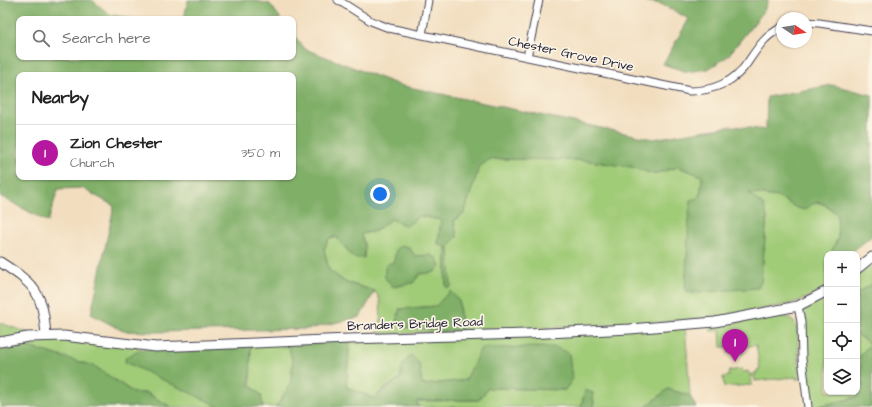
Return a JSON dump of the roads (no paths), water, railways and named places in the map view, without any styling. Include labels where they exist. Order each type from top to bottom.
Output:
[{"type":"street","name":"Chester Grove Drive","points":[[338,0],[371,21],[389,28],[690,91],[716,88],[729,82],[748,63],[761,42],[776,30]]},
{"type":"street","points":[[422,35],[428,0]]},
{"type":"street","points":[[527,57],[539,0]]},
{"type":"street","points":[[812,22],[872,31]]},
{"type":"street","points":[[860,267],[872,257]]},
{"type":"street","points":[[0,262],[22,276],[33,287],[40,300],[45,318],[46,336]]},
{"type":"street","name":"Branders Bridge Road","points":[[0,342],[28,336],[64,336],[156,347],[635,329],[715,322],[798,306],[824,292]]},
{"type":"street","points":[[798,306],[801,322],[802,359],[808,407]]},
{"type":"place","name":"Zion Chester","points":[[735,362]]}]
